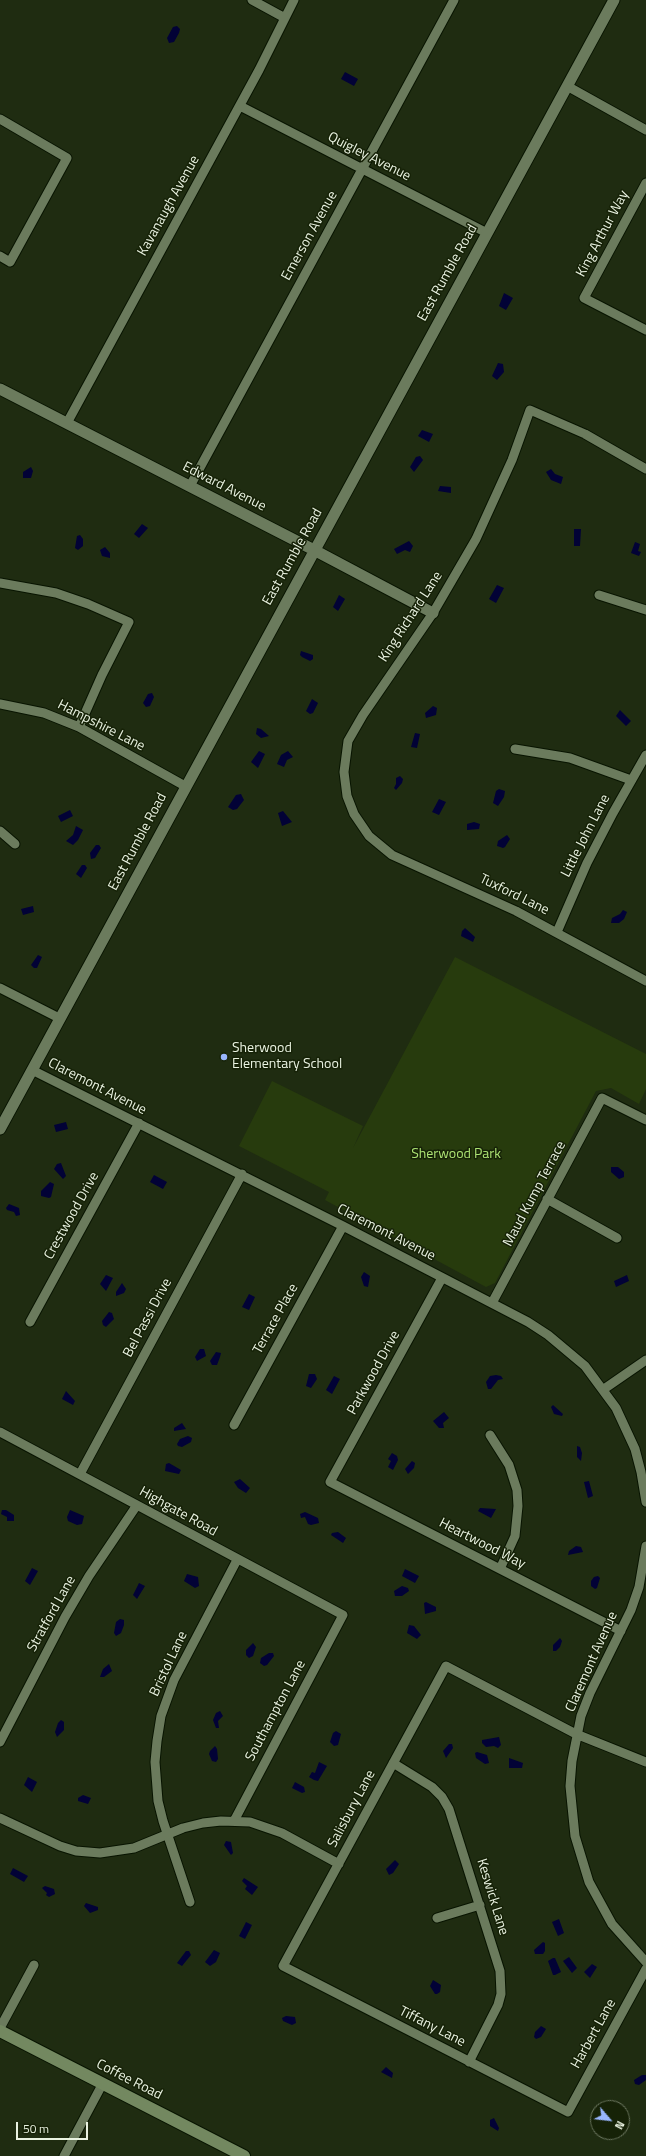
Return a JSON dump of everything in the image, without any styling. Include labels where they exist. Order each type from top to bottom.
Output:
[{"type":"main road","name":"Coffee Road","points":[[0,2031],[244,2156]]},
{"type":"street","points":[[252,0],[285,18]]},
{"type":"street","name":"Kavanaugh Avenue","points":[[67,423],[240,106],[294,0]]},
{"type":"street","name":"Emerson Avenue","points":[[190,486],[454,0]]},
{"type":"street","name":"East Rumble Road","points":[[0,1128],[614,0]]},
{"type":"street","points":[[567,86],[646,130]]},
{"type":"street","name":"Quigley Avenue","points":[[240,106],[487,233]]},
{"type":"street","points":[[0,119],[67,158],[10,262],[0,256]]},
{"type":"street","name":"King Arthur Way","points":[[646,183],[584,298],[646,330]]},
{"type":"street","name":"Edward Avenue","points":[[0,389],[314,550],[433,613]]},
{"type":"street","name":"King Richard Lane","points":[[370,836],[354,814],[348,796],[344,772],[348,741],[376,693],[433,613],[476,539],[495,498],[530,410],[585,434],[646,469]]},
{"type":"street","points":[[0,583],[56,593],[88,604],[128,622],[102,675],[79,728]]},
{"type":"street","points":[[599,596],[646,610]]},
{"type":"street","name":"Hampshire Lane","points":[[0,704],[44,713],[79,728],[185,786]]},
{"type":"street","points":[[515,749],[570,758],[631,780]]},
{"type":"street","name":"Little John Lane","points":[[557,932],[587,863],[646,755]]},
{"type":"street","points":[[0,831],[15,844]]},
{"type":"street","name":"Tuxford Lane","points":[[370,836],[380,846],[406,862],[469,889],[557,932],[646,981]]},
{"type":"street","points":[[0,988],[60,1018]]},
{"type":"street","name":"Claremont Avenue","points":[[32,1070],[242,1174],[492,1303],[548,1335],[585,1366],[604,1389],[616,1408],[635,1449],[641,1472],[646,1502]]},
{"type":"street","name":"Maud Kump Terrace","points":[[492,1303],[602,1098],[646,1120]]},
{"type":"street","name":"Crestwood Drive","points":[[30,1322],[139,1123]]},
{"type":"street","name":"Bel Passi Drive","points":[[80,1474],[242,1174]]},
{"type":"street","points":[[547,1200],[617,1238]]},
{"type":"street","name":"Terrace Place","points":[[234,1425],[343,1226]]},
{"type":"street","name":"Parkwood Drive","points":[[330,1482],[442,1278]]},
{"type":"street","points":[[604,1389],[646,1360]]},
{"type":"street","name":"Highgate Road","points":[[0,1432],[237,1560],[343,1615]]},
{"type":"street","points":[[490,1435],[509,1465],[517,1490],[518,1506],[515,1536],[500,1569]]},
{"type":"street","name":"Heartwood Way","points":[[330,1482],[621,1631]]},
{"type":"street","name":"Stratford Lane","points":[[0,1742],[65,1617],[89,1576],[137,1505]]},
{"type":"street","name":"Claremont Avenue","points":[[646,1546],[639,1588],[621,1631],[590,1693],[576,1734],[572,1761],[571,1811],[581,1861],[597,1900],[612,1924],[646,1962]]},
{"type":"street","name":"Bristol Lane","points":[[190,1902],[161,1814],[156,1783],[156,1748],[161,1716],[174,1680],[237,1560]]},
{"type":"street","name":"Southampton Lane","points":[[234,1821],[343,1615]]},
{"type":"street","name":"Salisbury Lane","points":[[284,1966],[446,1666],[576,1734]]},
{"type":"street","points":[[576,1734],[646,1762]]},
{"type":"street","name":"Keswick Lane","points":[[393,1763],[425,1781],[442,1797],[455,1826],[500,1970],[501,1994],[498,2005],[469,2062]]},
{"type":"street","points":[[0,1818],[45,1841],[76,1851],[116,1852],[140,1846],[183,1828],[203,1823],[234,1821],[250,1822],[275,1830],[339,1864]]},
{"type":"street","points":[[437,1918],[480,1904]]},
{"type":"street","points":[[0,2028],[34,1965]]},
{"type":"street","name":"Tiffany Lane","points":[[284,1966],[568,2112]]},
{"type":"street","name":"Harbert Lane","points":[[568,2112],[646,1969]]},
{"type":"street","points":[[64,2156],[102,2083]]},
{"type":"green space","name":"Sherwood Park","points":[[455,957],[646,1054],[646,1089],[639,1104],[611,1088],[596,1091],[495,1283],[486,1287],[325,1200],[329,1192],[239,1146],[272,1081],[363,1126],[353,1148]]},
{"type":"shaded area","points":[[177,26],[180,29],[179,33],[174,42],[169,43],[167,38],[173,27]]},
{"type":"shaded area","points":[[345,72],[358,79],[354,86],[341,79]]},
{"type":"shaded area","points":[[504,293],[513,298],[506,310],[499,306]]},
{"type":"shaded area","points":[[498,363],[503,364],[504,372],[497,380],[492,376]]},
{"type":"shaded area","points":[[422,430],[433,434],[429,442],[418,436]]},
{"type":"shaded area","points":[[420,456],[423,460],[414,472],[410,467],[416,457]]},
{"type":"shaded area","points":[[31,467],[33,471],[31,478],[23,478],[23,472]]},
{"type":"shaded area","points":[[551,469],[555,474],[563,477],[561,484],[551,480],[546,472]]},
{"type":"shaded area","points":[[440,486],[451,487],[451,493],[438,491]]},
{"type":"shaded area","points":[[142,524],[148,528],[139,538],[134,534]]},
{"type":"shaded area","points":[[574,529],[581,529],[580,546],[574,546]]},
{"type":"shaded area","points":[[80,535],[83,539],[83,546],[78,550],[75,548],[77,536]]},
{"type":"shaded area","points":[[409,541],[413,546],[410,552],[405,550],[397,554],[394,549]]},
{"type":"shaded area","points":[[635,542],[640,544],[638,551],[641,552],[639,556],[631,553]]},
{"type":"shaded area","points":[[105,547],[110,553],[110,558],[102,556],[100,550]]},
{"type":"shaded area","points":[[497,585],[504,588],[496,603],[489,599]]},
{"type":"shaded area","points":[[339,595],[345,599],[338,611],[333,607]]},
{"type":"shaded area","points":[[301,651],[313,655],[313,659],[310,661],[302,657],[300,655]]},
{"type":"shaded area","points":[[152,693],[154,697],[150,706],[146,707],[143,703],[148,694]]},
{"type":"shaded area","points":[[312,699],[318,703],[313,713],[310,714],[306,711]]},
{"type":"shaded area","points":[[433,706],[437,708],[436,715],[426,718],[425,713]]},
{"type":"shaded area","points":[[620,710],[631,721],[626,726],[616,716]]},
{"type":"shaded area","points":[[257,728],[261,729],[269,736],[261,738],[256,734]]},
{"type":"shaded area","points":[[415,733],[420,734],[417,748],[411,747]]},
{"type":"shaded area","points":[[259,751],[265,754],[258,768],[251,762]]},
{"type":"shaded area","points":[[288,751],[293,757],[287,760],[284,767],[277,764],[281,755]]},
{"type":"shaded area","points":[[400,776],[403,779],[402,783],[396,790],[394,788],[396,778]]},
{"type":"shaded area","points":[[499,789],[505,791],[504,797],[498,806],[493,803],[496,791]]},
{"type":"shaded area","points":[[241,794],[244,800],[237,809],[233,810],[228,807],[236,795]]},
{"type":"shaded area","points":[[439,799],[446,802],[439,815],[432,812]]},
{"type":"shaded area","points":[[70,810],[73,816],[61,822],[58,816]]},
{"type":"shaded area","points":[[283,811],[292,822],[282,826],[278,813]]},
{"type":"shaded area","points":[[474,822],[480,824],[479,829],[467,830],[467,824]]},
{"type":"shaded area","points":[[76,826],[83,830],[78,840],[73,845],[66,841],[73,835]]},
{"type":"shaded area","points":[[507,835],[510,839],[505,847],[503,848],[497,846],[498,841]]},
{"type":"shaded area","points":[[96,845],[99,845],[101,848],[95,858],[91,859],[90,853]]},
{"type":"shaded area","points":[[82,865],[85,865],[87,868],[81,878],[76,874]]},
{"type":"shaded area","points":[[33,906],[34,912],[23,915],[21,909]]},
{"type":"shaded area","points":[[623,910],[627,912],[624,919],[619,923],[611,923],[612,918],[620,914]]},
{"type":"shaded area","points":[[465,928],[475,937],[473,942],[461,936],[462,931]]},
{"type":"shaded area","points":[[38,955],[42,957],[37,968],[34,968],[31,965]]},
{"type":"shaded area","points":[[66,1122],[68,1129],[56,1132],[54,1125]]},
{"type":"shaded area","points":[[61,1163],[66,1176],[63,1179],[54,1169],[57,1164]]},
{"type":"shaded area","points":[[611,1167],[618,1167],[624,1172],[624,1177],[619,1179],[611,1172]]},
{"type":"shaded area","points":[[154,1175],[167,1182],[163,1189],[150,1182]]},
{"type":"shaded area","points":[[50,1182],[54,1184],[51,1197],[41,1196],[41,1191]]},
{"type":"shaded area","points":[[9,1204],[19,1208],[20,1215],[16,1216],[14,1212],[7,1210],[6,1208]]},
{"type":"shaded area","points":[[364,1272],[370,1276],[368,1287],[364,1286],[361,1277]]},
{"type":"shaded area","points":[[106,1275],[113,1278],[106,1291],[100,1284]]},
{"type":"shaded area","points":[[627,1275],[629,1281],[616,1287],[614,1281]]},
{"type":"shaded area","points":[[122,1283],[126,1289],[124,1293],[116,1296],[116,1292]]},
{"type":"shaded area","points":[[249,1294],[255,1297],[249,1310],[242,1307]]},
{"type":"shaded area","points":[[109,1312],[112,1313],[114,1319],[106,1327],[103,1325],[102,1321]]},
{"type":"shaded area","points":[[200,1349],[204,1349],[206,1356],[197,1361],[195,1357]]},
{"type":"shaded area","points":[[216,1352],[221,1353],[220,1357],[217,1365],[212,1365],[210,1361]]},
{"type":"shaded area","points":[[309,1374],[315,1374],[317,1379],[311,1388],[306,1386]]},
{"type":"shaded area","points":[[334,1376],[340,1379],[332,1394],[326,1390]]},
{"type":"shaded area","points":[[490,1376],[501,1376],[503,1379],[498,1380],[491,1389],[488,1389],[486,1382]]},
{"type":"shaded area","points":[[66,1391],[75,1401],[73,1405],[62,1399]]},
{"type":"shaded area","points":[[553,1405],[563,1414],[562,1416],[554,1414],[551,1407]]},
{"type":"shaded area","points":[[444,1412],[449,1418],[443,1423],[444,1428],[439,1428],[433,1421]]},
{"type":"shaded area","points":[[182,1423],[186,1429],[174,1431],[174,1428]]},
{"type":"shaded area","points":[[188,1436],[192,1438],[191,1442],[182,1447],[178,1446],[177,1444],[180,1439]]},
{"type":"shaded area","points":[[577,1446],[580,1447],[582,1453],[581,1461],[577,1457]]},
{"type":"shaded area","points":[[392,1453],[397,1456],[398,1460],[393,1470],[388,1467],[391,1461],[388,1459]]},
{"type":"shaded area","points":[[412,1461],[415,1463],[414,1468],[408,1474],[405,1469]]},
{"type":"shaded area","points":[[169,1463],[181,1470],[179,1474],[165,1471],[166,1464]]},
{"type":"shaded area","points":[[240,1479],[250,1488],[246,1493],[238,1488],[234,1482]]},
{"type":"shaded area","points":[[589,1481],[593,1496],[588,1498],[584,1482]]},
{"type":"shaded area","points":[[480,1508],[496,1509],[491,1518],[478,1511]]},
{"type":"shaded area","points":[[2,1510],[6,1510],[14,1515],[14,1521],[7,1521],[7,1517],[1,1514]]},
{"type":"shaded area","points":[[70,1510],[84,1516],[82,1524],[77,1525],[68,1521],[67,1517]]},
{"type":"shaded area","points":[[305,1512],[318,1518],[319,1523],[311,1525],[308,1524],[305,1517],[301,1518],[300,1514]]},
{"type":"shaded area","points":[[338,1532],[346,1538],[343,1543],[331,1535],[332,1533]]},
{"type":"shaded area","points":[[576,1546],[581,1547],[583,1552],[568,1555],[569,1551]]},
{"type":"shaded area","points":[[32,1568],[38,1571],[30,1585],[25,1581]]},
{"type":"shaded area","points":[[405,1569],[419,1576],[415,1583],[402,1576]]},
{"type":"shaded area","points":[[187,1574],[198,1577],[199,1586],[195,1588],[184,1581]]},
{"type":"shaded area","points":[[598,1576],[600,1578],[597,1588],[595,1589],[591,1586],[591,1581],[594,1577]]},
{"type":"shaded area","points":[[139,1583],[145,1586],[137,1599],[133,1595]]},
{"type":"shaded area","points":[[402,1586],[408,1588],[409,1591],[402,1596],[395,1596],[394,1591]]},
{"type":"shaded area","points":[[426,1602],[436,1607],[436,1611],[425,1614],[424,1603]]},
{"type":"shaded area","points":[[120,1619],[124,1620],[124,1625],[121,1633],[116,1636],[114,1633],[116,1622]]},
{"type":"shaded area","points":[[409,1625],[414,1626],[421,1635],[417,1639],[407,1633]]},
{"type":"shaded area","points":[[560,1638],[562,1641],[560,1647],[556,1651],[553,1651],[553,1645]]},
{"type":"shaded area","points":[[253,1643],[256,1647],[253,1656],[249,1658],[246,1655],[246,1650]]},
{"type":"shaded area","points":[[269,1653],[273,1653],[274,1656],[267,1665],[264,1666],[260,1663],[261,1658]]},
{"type":"shaded area","points":[[109,1664],[112,1671],[104,1677],[100,1677],[103,1669]]},
{"type":"shaded area","points":[[220,1711],[223,1716],[218,1721],[219,1728],[216,1728],[213,1720],[216,1713]]},
{"type":"shaded area","points":[[61,1720],[64,1722],[64,1730],[57,1737],[55,1732],[58,1723]]},
{"type":"shaded area","points":[[336,1731],[341,1734],[338,1745],[334,1746],[330,1742],[333,1733]]},
{"type":"shaded area","points":[[499,1737],[501,1745],[498,1748],[494,1746],[486,1747],[482,1743],[482,1740]]},
{"type":"shaded area","points":[[449,1744],[452,1744],[453,1748],[446,1758],[443,1751]]},
{"type":"shaded area","points":[[215,1746],[217,1749],[218,1759],[216,1762],[212,1761],[209,1754]]},
{"type":"shaded area","points":[[477,1752],[487,1755],[489,1763],[485,1764],[476,1758],[475,1753]]},
{"type":"shaded area","points":[[509,1758],[523,1763],[522,1768],[509,1768]]},
{"type":"shaded area","points":[[319,1762],[327,1766],[318,1781],[309,1777],[312,1772],[315,1773]]},
{"type":"shaded area","points":[[28,1777],[37,1782],[32,1792],[24,1785]]},
{"type":"shaded area","points":[[295,1782],[304,1787],[305,1792],[302,1793],[292,1788]]},
{"type":"shaded area","points":[[83,1795],[91,1798],[88,1804],[78,1801],[78,1798]]},
{"type":"shaded area","points":[[226,1841],[231,1842],[233,1853],[231,1855],[224,1845]]},
{"type":"shaded area","points":[[395,1860],[399,1864],[393,1873],[389,1875],[386,1869]]},
{"type":"shaded area","points":[[13,1868],[28,1876],[24,1882],[10,1874]]},
{"type":"shaded area","points":[[244,1878],[258,1887],[252,1895],[245,1889],[247,1886],[242,1881]]},
{"type":"shaded area","points":[[45,1886],[54,1889],[55,1894],[49,1897],[46,1895],[47,1893],[42,1888]]},
{"type":"shaded area","points":[[86,1903],[98,1907],[98,1910],[90,1913],[84,1906]]},
{"type":"shaded area","points":[[559,1919],[564,1933],[558,1936],[552,1922]]},
{"type":"shaded area","points":[[246,1922],[252,1925],[245,1939],[239,1936]]},
{"type":"shaded area","points":[[543,1942],[545,1943],[545,1951],[543,1954],[535,1954],[534,1950]]},
{"type":"shaded area","points":[[214,1950],[220,1953],[216,1962],[210,1966],[205,1962]]},
{"type":"shaded area","points":[[186,1951],[189,1951],[191,1955],[182,1966],[177,1963]]},
{"type":"shaded area","points":[[569,1957],[577,1968],[572,1973],[563,1961]]},
{"type":"shaded area","points":[[555,1958],[561,1972],[555,1975],[553,1975],[548,1961]]},
{"type":"shaded area","points":[[592,1964],[597,1967],[590,1978],[584,1972]]},
{"type":"shaded area","points":[[433,1980],[441,1985],[440,1992],[437,1994],[435,1994],[430,1986]]},
{"type":"shaded area","points":[[286,2016],[295,2017],[296,2023],[292,2025],[283,2021],[282,2018]]},
{"type":"shaded area","points":[[541,2026],[546,2029],[541,2037],[536,2039],[534,2037],[535,2032]]},
{"type":"shaded area","points":[[386,2067],[393,2073],[392,2078],[381,2072]]},
{"type":"shaded area","points":[[642,2075],[646,2075],[646,2080],[639,2085],[635,2084],[634,2080]]},
{"type":"shaded area","points":[[494,2118],[499,2128],[498,2131],[490,2126],[490,2120]]},
{"type":"place","name":"Sherwood Elementary School","points":[[224,1057]]}]
